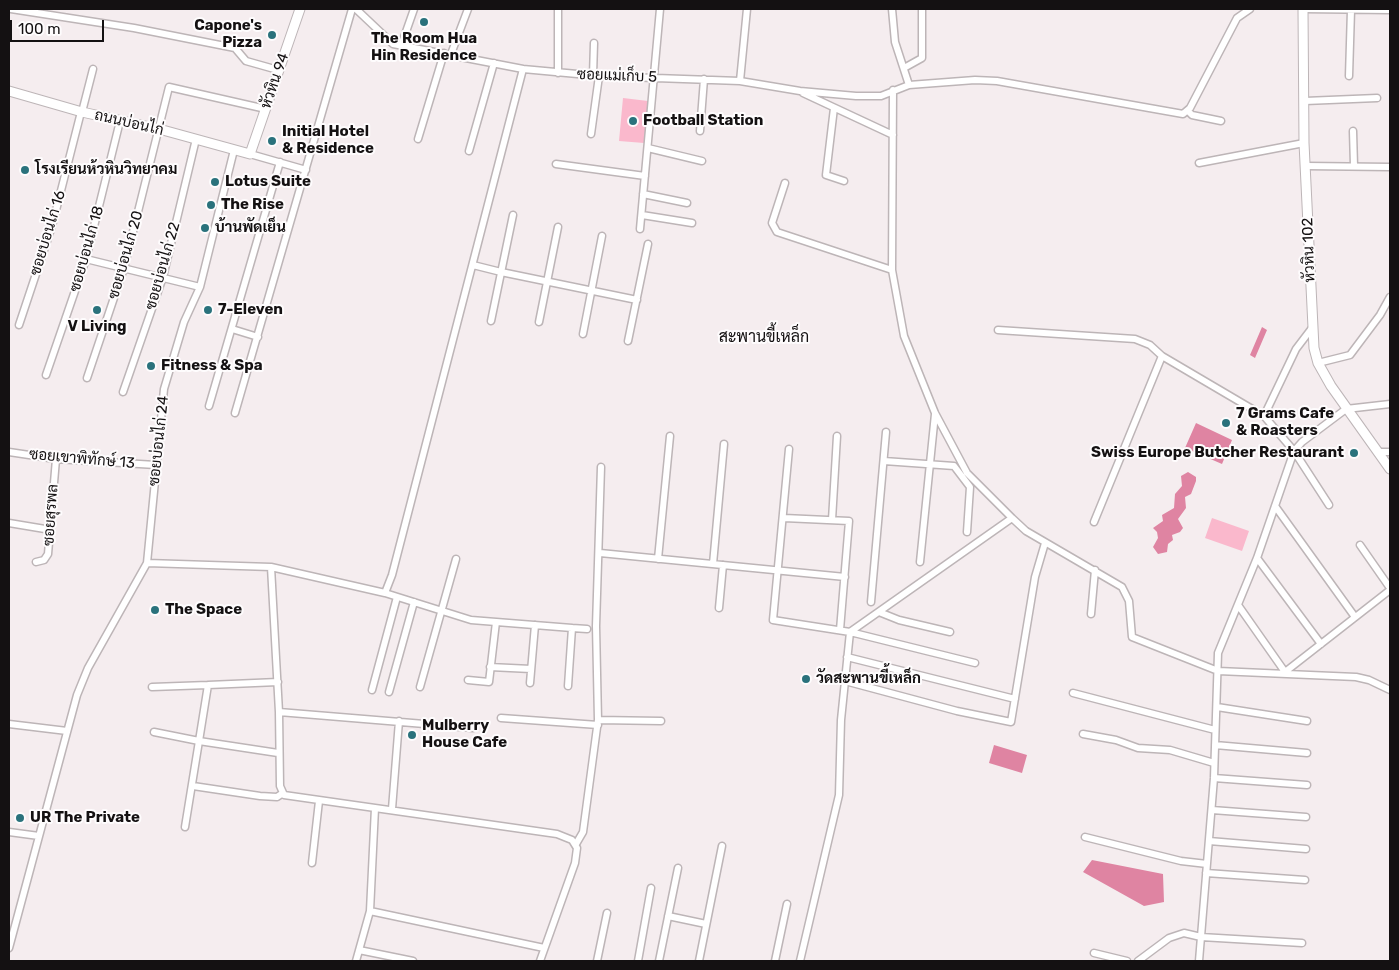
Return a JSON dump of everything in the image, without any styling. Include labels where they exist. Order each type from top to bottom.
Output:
[{"type":"street","points":[[10,9],[35,10],[235,48],[246,61],[278,70]]},
{"type":"street","name":"หัวหิน 94","points":[[250,154],[300,9]]},
{"type":"street","points":[[234,413],[306,170],[357,9]]},
{"type":"street","name":"ซอยแม่เก็บ 5","points":[[357,9],[390,42],[401,46],[447,53],[522,69],[596,76],[740,81],[800,91],[881,96],[909,85],[996,80],[1183,114],[1188,111],[1192,114],[1221,121]]},
{"type":"street","points":[[401,46],[414,9]]},
{"type":"street","points":[[418,139],[447,53],[468,9]]},
{"type":"street","points":[[558,9],[558,73]]},
{"type":"street","points":[[640,229],[660,9]]},
{"type":"street","points":[[740,81],[747,9]]},
{"type":"street","points":[[892,9],[895,42],[909,85]]},
{"type":"street","points":[[904,68],[922,58],[922,9]]},
{"type":"street","points":[[1188,111],[1237,18],[1250,9]]},
{"type":"street","points":[[1303,9],[1390,10]]},
{"type":"street","name":"หัวหิน 102","points":[[1303,9],[1304,143],[1312,328],[1318,363],[1346,409],[1390,469]]},
{"type":"street","points":[[1349,76],[1351,10]]},
{"type":"street","points":[[591,134],[596,76],[594,43]]},
{"type":"street","points":[[468,151],[494,63]]},
{"type":"street","name":"ซอยบ่อนไก่ 16","points":[[19,324],[52,226],[94,69]]},
{"type":"street","points":[[385,592],[392,575],[522,69]]},
{"type":"street","points":[[700,131],[704,79]]},
{"type":"street","name":"ซอยบ่อนไก่ 20","points":[[87,378],[124,268],[169,86],[266,110]]},
{"type":"street","points":[[893,90],[892,270],[904,336],[935,413],[967,473],[1012,518],[1045,543],[1095,570],[1127,592],[1132,637],[1218,671],[1285,672],[1356,677],[1369,680],[1390,690]]},
{"type":"street","name":"ถนนบ่อนไก่","points":[[9,91],[82,112],[158,129],[250,154]]},
{"type":"street","points":[[800,91],[893,135]]},
{"type":"street","points":[[1304,101],[1377,98]]},
{"type":"street","points":[[834,108],[826,175],[844,181]]},
{"type":"street","name":"ซอยบ่อนไก่ 18","points":[[46,375],[86,259],[120,121]]},
{"type":"street","points":[[1353,131],[1354,166]]},
{"type":"street","name":"ซอยบ่อนไก่ 22","points":[[123,392],[163,277],[196,139]]},
{"type":"street","points":[[1198,163],[1304,143]]},
{"type":"street","points":[[648,148],[702,161]]},
{"type":"street","name":"ซอยบ่อนไก่ 24","points":[[147,563],[164,389],[184,322],[200,287],[234,150]]},
{"type":"street","points":[[250,154],[306,170]]},
{"type":"street","points":[[209,406],[280,162]]},
{"type":"street","points":[[556,164],[645,176]]},
{"type":"street","points":[[1306,166],[1390,167]]},
{"type":"street","points":[[785,183],[772,223],[776,232],[892,270]]},
{"type":"street","points":[[644,194],[687,203]]},
{"type":"street","points":[[491,321],[513,215]]},
{"type":"street","points":[[642,215],[692,223]]},
{"type":"street","points":[[539,322],[558,227]]},
{"type":"street","points":[[583,334],[602,236]]},
{"type":"street","points":[[628,341],[648,244]]},
{"type":"street","points":[[86,259],[200,287]]},
{"type":"street","points":[[473,265],[636,300]]},
{"type":"street","points":[[1318,363],[1350,355],[1380,315],[1390,297]]},
{"type":"street","points":[[1380,315],[1390,313]]},
{"type":"street","points":[[1264,416],[1296,349],[1312,328]]},
{"type":"street","points":[[232,329],[258,337]]},
{"type":"street","points":[[998,330],[1135,339],[1150,345],[1162,356],[1264,416],[1294,451],[1329,505]]},
{"type":"street","points":[[1094,522],[1162,356]]},
{"type":"street","points":[[1199,961],[1214,778],[1218,653],[1256,558],[1294,451],[1302,442],[1346,409],[1390,404]]},
{"type":"street","points":[[920,562],[928,464],[935,413]]},
{"type":"street","points":[[871,602],[886,432]]},
{"type":"street","points":[[658,559],[670,436]]},
{"type":"street","points":[[832,520],[837,436]]},
{"type":"street","points":[[713,564],[724,444]]},
{"type":"street","points":[[789,449],[784,518],[772,620],[850,632],[975,663]]},
{"type":"street","name":"ซอยเขาพิทักษ์ 13","points":[[9,452],[56,460],[156,465]]},
{"type":"street","points":[[1378,452],[1390,452]]},
{"type":"street","name":"ซอยสุรพล","points":[[36,562],[44,560],[48,554],[56,460]]},
{"type":"street","points":[[884,461],[954,466],[970,487],[967,532]]},
{"type":"street","points":[[540,961],[574,863],[577,853],[576,844],[583,832],[598,722],[600,692],[596,626],[600,553],[601,467]]},
{"type":"street","points":[[1275,506],[1355,617]]},
{"type":"street","points":[[784,518],[849,521],[840,630]]},
{"type":"street","points":[[800,961],[839,796],[841,720],[850,632],[1012,518]]},
{"type":"street","points":[[9,523],[50,530]]},
{"type":"street","points":[[845,681],[1012,721],[1035,577],[1045,543]]},
{"type":"street","points":[[1285,672],[1390,589],[1360,546]]},
{"type":"street","points":[[600,553],[844,577]]},
{"type":"street","points":[[1256,558],[1321,644]]},
{"type":"street","points":[[420,688],[456,560]]},
{"type":"street","points":[[9,948],[66,731],[88,668],[147,563],[271,567],[385,592],[471,620],[587,629]]},
{"type":"street","points":[[719,608],[723,565]]},
{"type":"street","points":[[271,567],[278,682],[278,753],[282,793]]},
{"type":"street","points":[[1091,614],[1095,570]]},
{"type":"street","points":[[372,690],[397,597]]},
{"type":"street","points":[[389,692],[414,602]]},
{"type":"street","points":[[1238,605],[1285,672]]},
{"type":"street","points":[[879,612],[899,620],[950,632]]},
{"type":"street","points":[[468,680],[489,682],[496,622]]},
{"type":"street","points":[[530,683],[535,625]]},
{"type":"street","points":[[568,686],[572,628]]},
{"type":"street","points":[[847,657],[1015,699]]},
{"type":"street","points":[[490,667],[531,669]]},
{"type":"street","points":[[152,687],[278,682]]},
{"type":"street","points":[[185,827],[208,685]]},
{"type":"street","points":[[1073,693],[1216,730]]},
{"type":"street","points":[[1216,707],[1307,721]]},
{"type":"street","points":[[279,712],[473,728]]},
{"type":"street","points":[[501,718],[598,722],[661,721]]},
{"type":"street","points":[[392,809],[398,722]]},
{"type":"street","points":[[9,724],[66,731]]},
{"type":"street","points":[[154,732],[278,753]]},
{"type":"street","points":[[1083,734],[1116,740],[1138,748],[1170,750],[1214,763]]},
{"type":"street","points":[[1216,745],[1307,753]]},
{"type":"street","points":[[1214,778],[1306,785]]},
{"type":"street","points":[[193,786],[260,796],[277,796],[282,793]]},
{"type":"street","points":[[282,793],[319,801],[392,809],[557,834],[568,837],[576,844]]},
{"type":"street","points":[[312,863],[319,801]]},
{"type":"street","points":[[356,961],[370,911],[375,808]]},
{"type":"street","points":[[1212,810],[1306,817]]},
{"type":"street","points":[[9,832],[39,836]]},
{"type":"street","points":[[1085,837],[1181,861],[1207,864]]},
{"type":"street","points":[[1209,841],[1306,850]]},
{"type":"street","points":[[699,961],[722,846]]},
{"type":"street","points":[[659,961],[678,868]]},
{"type":"street","points":[[1206,873],[1305,880]]},
{"type":"street","points":[[638,961],[651,888]]},
{"type":"street","points":[[775,961],[787,904]]},
{"type":"street","points":[[370,911],[544,948]]},
{"type":"street","points":[[597,961],[607,913]]},
{"type":"street","points":[[668,916],[706,924]]},
{"type":"street","points":[[1138,961],[1176,935],[1184,933],[1302,944]]},
{"type":"street","points":[[359,950],[413,961]]},
{"type":"street","points":[[1094,954],[1127,961]]},
{"type":"shaded area","name":"Football Station","points":[[623,98],[648,101],[644,143],[619,141]]},
{"type":"shaded area","points":[[1262,327],[1267,330],[1255,358],[1250,355]]},
{"type":"shaded area","points":[[1196,423],[1232,440],[1222,464],[1185,448]]},
{"type":"shaded area","points":[[1188,472],[1196,477],[1196,481],[1191,494],[1185,497],[1186,508],[1178,519],[1183,528],[1180,532],[1172,535],[1173,540],[1168,544],[1167,552],[1158,554],[1153,547],[1158,538],[1157,532],[1153,528],[1163,521],[1162,515],[1174,508],[1175,494],[1182,486],[1181,476]]},
{"type":"shaded area","points":[[1212,518],[1249,531],[1242,551],[1205,538]]},
{"type":"shaded area","points":[[994,745],[1027,755],[1022,773],[989,763]]},
{"type":"shaded area","points":[[1092,860],[1163,874],[1164,902],[1144,906],[1083,872]]},
{"type":"place","name":"The Room Hua Hin Residence","points":[[424,22]]},
{"type":"place","name":"Capone's Pizza","points":[[272,35]]},
{"type":"place","name":"Football Station","points":[[633,121]]},
{"type":"place","name":"Initial Hotel & Residence","points":[[272,141]]},
{"type":"place","name":"โรงเรียนห้วหินวิทยาคม","points":[[25,170]]},
{"type":"place","name":"Lotus Suite","points":[[215,182]]},
{"type":"place","name":"The Rise","points":[[211,205]]},
{"type":"place","name":"บ้านพัดเย็น","points":[[205,228]]},
{"type":"place","name":"V Living","points":[[97,310]]},
{"type":"place","name":"7-Eleven","points":[[208,310]]},
{"type":"place","name":"Fitness & Spa","points":[[151,366]]},
{"type":"place","name":"7 Grams Cafe & Roasters","points":[[1226,423]]},
{"type":"place","name":"Swiss Europe Butcher Restaurant","points":[[1354,453]]},
{"type":"place","name":"The Space","points":[[155,610]]},
{"type":"place","name":"วัดสะพานขี้เหล็ก","points":[[806,679]]},
{"type":"place","name":"Mulberry House Cafe","points":[[412,735]]},
{"type":"place","name":"UR The Private","points":[[20,818]]},
{"type":"district","name":"สะพานขี้เหล็ก","points":[[764,337]]}]
